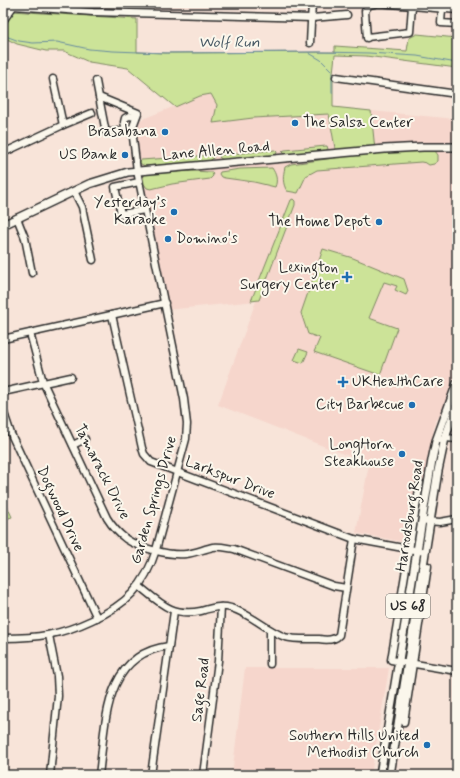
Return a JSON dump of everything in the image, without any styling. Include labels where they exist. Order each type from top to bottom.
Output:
[{"type":"main road","name":"Lane Allen Road","points":[[441,147],[457,152]]},
{"type":"main road","name":"Lane Allen Road","points":[[3,225],[104,178],[137,171],[385,149],[457,147]]},
{"type":"main road","name":"Harrodsburg Road","points":[[380,775],[399,661],[413,550],[422,520],[436,441],[457,383]]},
{"type":"main road","name":"Harrodsburg Road","points":[[390,775],[410,663],[438,471],[445,438],[457,404]]},
{"type":"street","points":[[3,3],[85,11],[312,18],[347,15]]},
{"type":"street","points":[[310,43],[312,3]]},
{"type":"street","points":[[412,6],[410,32],[367,37],[365,11],[369,5],[379,3],[457,10]]},
{"type":"street","points":[[3,21],[15,4]]},
{"type":"street","points":[[442,9],[441,23],[457,24]]},
{"type":"street","points":[[336,77],[457,94]]},
{"type":"street","points":[[53,79],[63,125]]},
{"type":"street","points":[[96,81],[106,133],[129,129],[138,113],[100,97]]},
{"type":"street","points":[[3,153],[92,113]]},
{"type":"street","points":[[129,129],[124,122],[125,118],[129,116],[136,117]]},
{"type":"street","name":"Garden Springs Drive","points":[[3,638],[30,638],[69,630],[119,606],[139,586],[150,567],[156,550],[186,439],[187,424],[183,392],[129,129]]},
{"type":"street","points":[[140,182],[115,187],[121,214],[146,210]]},
{"type":"street","points":[[74,191],[82,206],[93,260]]},
{"type":"street","points":[[17,218],[26,238],[32,273]]},
{"type":"street","points":[[3,339],[165,303]]},
{"type":"street","name":"Larkspur Drive","points":[[112,315],[144,454],[151,462],[354,539],[425,552]]},
{"type":"street","name":"Tamarack Drive","points":[[30,333],[42,382],[103,511],[112,526],[125,539],[156,550],[173,554],[184,555],[213,547],[234,549],[334,586],[346,588]]},
{"type":"street","points":[[3,392],[42,382],[70,377]]},
{"type":"street","name":"Dogwood Drive","points":[[3,410],[11,434],[96,618]]},
{"type":"street","points":[[436,441],[445,438],[457,438]]},
{"type":"street","points":[[73,445],[85,439]]},
{"type":"street","points":[[413,550],[420,483]]},
{"type":"street","points":[[422,520],[440,522],[457,519]]},
{"type":"street","points":[[139,586],[158,602],[174,611],[189,613],[211,608],[230,608],[287,638],[328,640],[336,638],[339,635],[354,539]]},
{"type":"street","points":[[404,722],[410,663],[428,566]]},
{"type":"street","name":"Sage Road","points":[[203,775],[217,668],[221,607]]},
{"type":"street","points":[[151,775],[174,611]]},
{"type":"street","points":[[270,630],[270,664]]},
{"type":"street","points":[[49,635],[56,670],[58,696],[50,775]]},
{"type":"street","points":[[99,775],[110,703],[118,680],[128,665],[137,657],[150,651],[169,646]]},
{"type":"street","points":[[399,661],[457,671]]},
{"type":"shaded area","points":[[211,94],[217,105],[214,123],[253,118],[329,114],[336,154],[374,150],[371,111],[457,119],[457,392],[435,422],[414,544],[356,533],[369,464],[218,405],[256,301],[166,310],[137,171],[133,123],[200,96]]},
{"type":"shaded area","points":[[245,668],[389,668],[371,775],[232,775]]},
{"type":"green space","points":[[11,11],[137,19],[137,52],[335,52],[335,46],[407,51],[409,38],[417,34],[457,38],[457,68],[366,56],[335,55],[333,73],[333,107],[371,111],[375,150],[336,154],[329,114],[253,118],[213,123],[217,105],[211,94],[200,96],[175,107],[128,68],[89,62],[64,51],[46,51],[17,44],[3,37],[3,21]]},
{"type":"green space","points":[[327,146],[328,149],[323,152],[285,154],[282,151],[285,150]]},
{"type":"green space","points":[[275,150],[277,152],[276,155],[271,157],[224,161],[219,157],[220,155]]},
{"type":"green space","points":[[426,150],[435,151],[438,155],[438,161],[429,165],[421,162],[317,170],[306,176],[298,193],[287,191],[284,185],[283,176],[285,167],[291,164],[355,155]]},
{"type":"green space","points":[[211,155],[214,157],[210,161],[145,166],[139,163],[141,160]]},
{"type":"green space","points":[[272,168],[276,177],[275,187],[254,182],[225,178],[221,177],[219,174],[220,172],[240,169]]},
{"type":"green space","points":[[192,171],[212,172],[213,176],[210,179],[172,184],[151,189],[147,188],[144,184],[143,178],[145,174]]},
{"type":"green space","points":[[293,199],[295,201],[295,205],[259,300],[251,301],[291,200]]},
{"type":"green space","points":[[323,249],[353,258],[404,279],[408,291],[406,295],[395,290],[397,286],[384,282],[369,318],[397,328],[380,375],[314,352],[320,338],[308,334],[301,313]]},
{"type":"green space","points":[[299,349],[308,352],[303,363],[294,360]]},
{"type":"green space","points":[[3,497],[12,517],[3,520]]},
{"type":"waterway","name":"Wolf Run","points":[[3,35],[19,41],[33,43],[57,42],[89,49],[113,51],[166,53],[369,53],[417,56],[457,63]]},
{"type":"waterway","points":[[309,53],[321,60],[332,71],[332,93]]},
{"type":"place","name":"The Salsa Center","points":[[295,123]]},
{"type":"place","name":"Brasabana","points":[[165,132]]},
{"type":"place","name":"US Bank","points":[[125,155]]},
{"type":"place","name":"Yesterday’s Karaoke","points":[[174,212]]},
{"type":"place","name":"The Home Depot","points":[[379,222]]},
{"type":"place","name":"Domino's","points":[[168,239]]},
{"type":"place","name":"Lexington Surgery Center","points":[[347,277]]},
{"type":"place","name":"UKHealthCare","points":[[343,382]]},
{"type":"place","name":"City Barbecue","points":[[412,405]]},
{"type":"place","name":"LongHorn Steakhouse","points":[[402,454]]},
{"type":"place","name":"Southern Hills United Methodist Church","points":[[427,745]]}]
